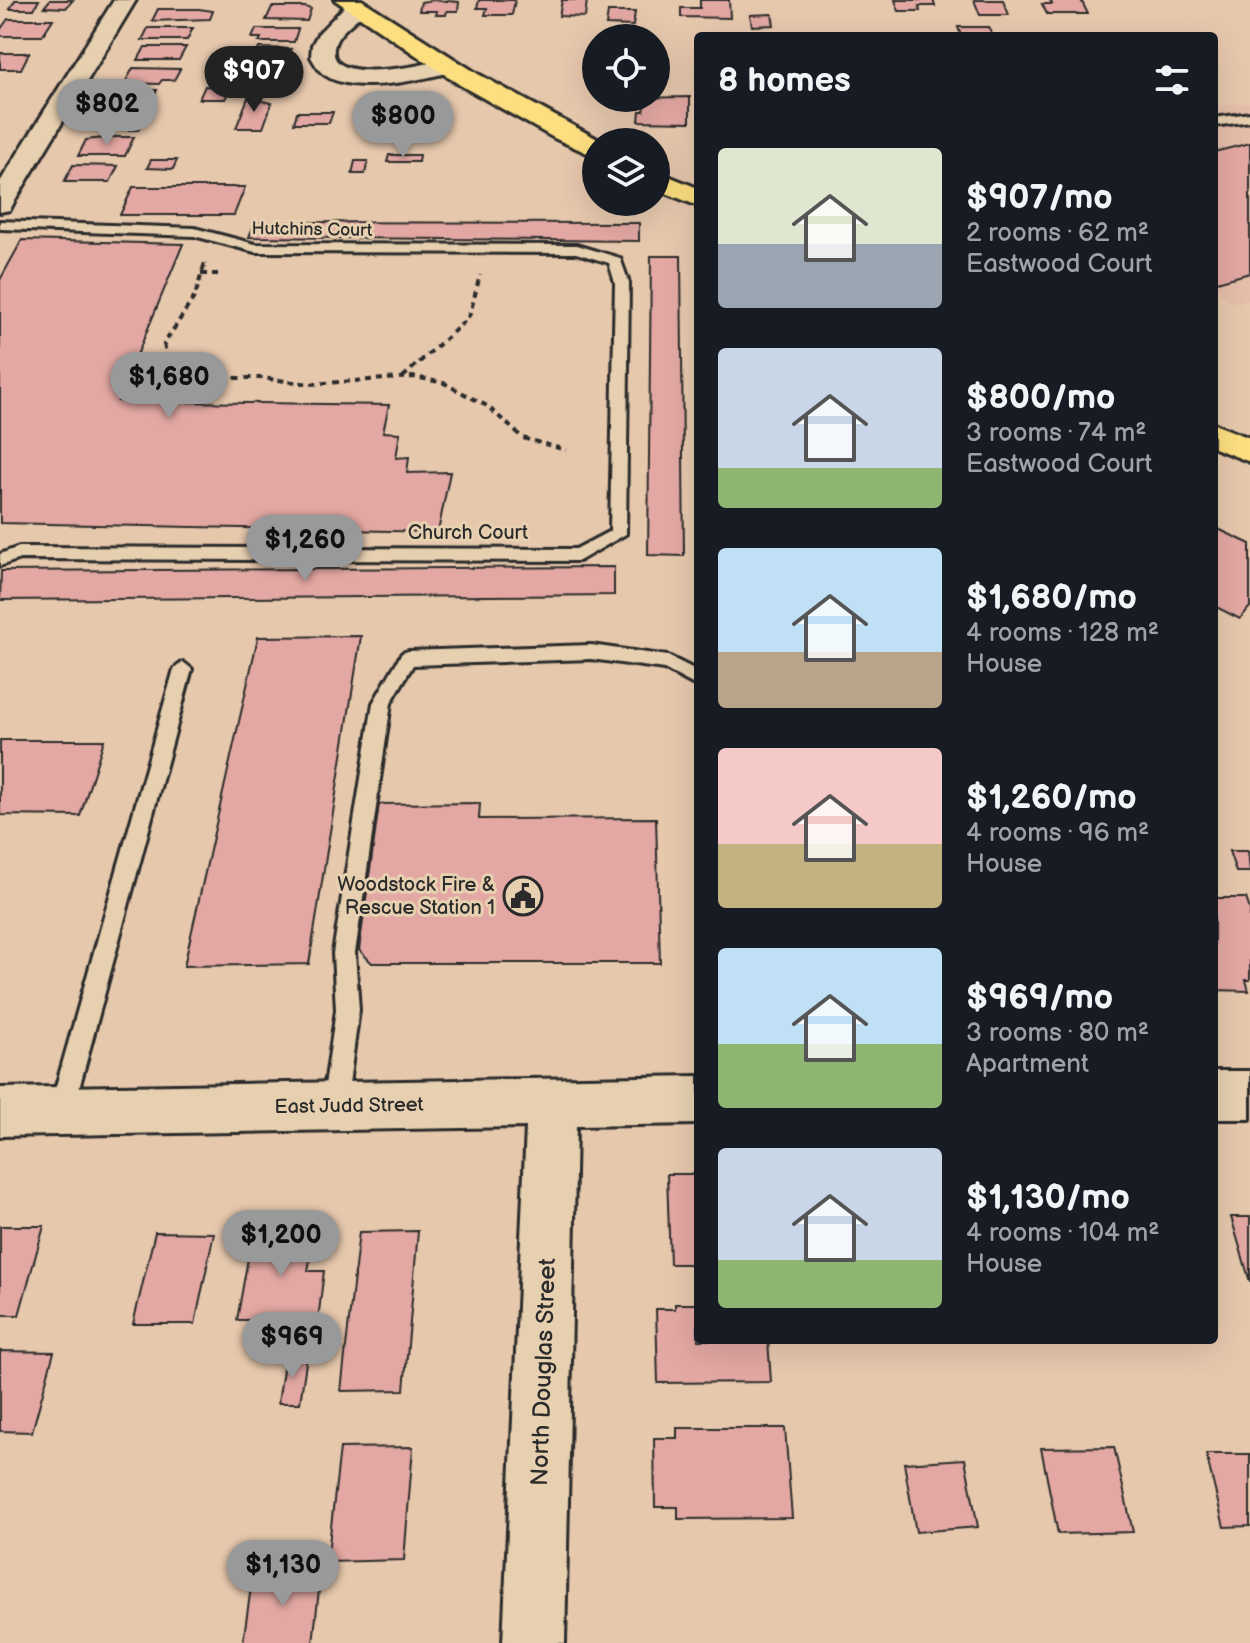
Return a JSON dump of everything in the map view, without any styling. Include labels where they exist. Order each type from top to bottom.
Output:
[{"type":"main road","points":[[352,3],[539,122],[582,142]]},
{"type":"main road","points":[[670,185],[694,196]]},
{"type":"main road","points":[[1218,437],[1250,451]]},
{"type":"street","points":[[0,204],[125,0]]},
{"type":"street","points":[[352,3],[326,39],[322,52],[325,62],[333,71],[355,76],[389,76],[419,74],[447,66]]},
{"type":"street","points":[[1218,1095],[1250,1095]]},
{"type":"street","name":"East Judd Street","points":[[0,1112],[694,1100]]},
{"type":"street","name":"North Douglas Street","points":[[534,1643],[552,1101]]},
{"type":"lane","points":[[1218,121],[1250,117]]},
{"type":"lane","name":"Hutchins Court","points":[[0,225],[194,232],[255,248],[577,249]]},
{"type":"lane","name":"Church Court","points":[[0,560],[19,553],[579,555],[618,534],[622,283],[615,261],[577,249]]},
{"type":"lane","points":[[334,1106],[344,1040],[348,972],[344,953],[382,703],[408,658],[591,652],[668,663],[694,678]]},
{"type":"lane","points":[[61,1111],[183,669]]},
{"type":"path","points":[[213,251],[206,259],[195,296],[164,344],[167,358],[182,371],[209,378],[262,378],[310,384],[427,378],[461,390],[487,406],[523,438],[566,450]]},
{"type":"path","points":[[200,274],[220,274]]},
{"type":"path","points":[[402,378],[465,321],[470,314],[480,275]]},
{"type":"shaded area","points":[[1250,102],[1250,301],[1232,302],[1218,292],[1218,106]]},
{"type":"building","points":[[15,0],[39,0],[34,9],[10,9]]},
{"type":"building","points":[[50,0],[73,0],[66,8],[44,7]]},
{"type":"building","points":[[479,0],[515,0],[512,15],[485,15],[487,8],[477,8]]},
{"type":"building","points":[[562,0],[587,0],[585,17],[559,16]]},
{"type":"building","points":[[700,0],[729,0],[730,18],[681,17],[681,8],[700,8]]},
{"type":"building","points":[[895,0],[933,0],[935,6],[919,6],[920,11],[899,11]]},
{"type":"building","points":[[974,0],[1003,0],[1009,15],[980,15]]},
{"type":"building","points":[[1050,0],[1081,0],[1088,14],[1047,14],[1042,4],[1052,4]]},
{"type":"building","points":[[421,2],[459,2],[458,11],[436,15],[437,11],[419,11]]},
{"type":"building","points":[[272,7],[311,9],[307,21],[266,20]]},
{"type":"building","points":[[158,9],[213,11],[210,19],[152,21]]},
{"type":"building","points":[[608,12],[635,12],[633,24],[606,24]]},
{"type":"building","points":[[772,14],[774,25],[752,26],[750,15]]},
{"type":"building","points":[[8,19],[53,19],[42,36],[0,36],[0,30]]},
{"type":"building","points":[[958,27],[989,27],[991,32],[960,32]]},
{"type":"building","points":[[148,28],[193,28],[187,40],[142,40]]},
{"type":"building","points":[[256,29],[298,29],[294,42],[259,42],[261,38],[252,38]]},
{"type":"building","points":[[145,47],[186,47],[179,60],[138,60]]},
{"type":"building","points":[[259,48],[291,49],[286,62],[253,62]]},
{"type":"building","points":[[0,53],[29,53],[21,69],[0,69]]},
{"type":"building","points":[[133,68],[180,69],[174,80],[162,80],[159,84],[125,83]]},
{"type":"building","points":[[205,86],[231,87],[225,99],[199,99]]},
{"type":"building","points":[[113,90],[157,90],[150,105],[106,105]]},
{"type":"building","points":[[670,97],[690,97],[690,122],[639,121],[640,112],[670,112]]},
{"type":"building","points":[[248,98],[272,103],[263,128],[236,128]]},
{"type":"building","points":[[396,102],[429,102],[428,126],[386,126],[389,112],[394,112]]},
{"type":"building","points":[[148,111],[138,130],[94,129],[102,116]]},
{"type":"building","points":[[297,112],[333,112],[329,123],[294,123]]},
{"type":"building","points":[[134,137],[125,156],[78,156],[86,140]]},
{"type":"building","points":[[1250,143],[1250,273],[1218,282],[1218,151]]},
{"type":"building","points":[[389,155],[419,155],[418,162],[387,162]]},
{"type":"building","points":[[151,160],[177,160],[173,169],[147,168]]},
{"type":"building","points":[[355,161],[368,161],[365,174],[352,174]]},
{"type":"building","points":[[73,165],[118,166],[110,182],[64,182]]},
{"type":"building","points":[[133,187],[245,187],[234,215],[120,215]]},
{"type":"building","points":[[255,222],[639,223],[639,241],[249,237]]},
{"type":"building","points":[[22,240],[183,244],[118,401],[389,405],[383,432],[400,433],[396,458],[409,457],[407,473],[450,472],[438,532],[0,523],[0,280]]},
{"type":"building","points":[[651,256],[681,256],[684,556],[648,555]]},
{"type":"building","points":[[1218,529],[1250,544],[1250,607],[1240,619],[1218,608]]},
{"type":"building","points":[[614,567],[614,595],[0,600],[1,571]]},
{"type":"building","points":[[361,636],[309,964],[184,966],[258,637]]},
{"type":"building","points":[[0,740],[104,740],[80,816],[0,815]]},
{"type":"building","points":[[480,803],[479,819],[656,818],[660,963],[372,963],[359,950],[379,804]]},
{"type":"building","points":[[1229,851],[1248,851],[1250,872],[1236,872]]},
{"type":"building","points":[[1218,898],[1246,898],[1250,910],[1250,980],[1246,980],[1249,991],[1218,990]]},
{"type":"building","points":[[667,1174],[694,1174],[694,1264],[670,1264]]},
{"type":"building","points":[[1231,1217],[1250,1217],[1250,1282]]},
{"type":"building","points":[[0,1226],[44,1226],[19,1315],[0,1315]]},
{"type":"building","points":[[253,1230],[315,1230],[308,1271],[324,1271],[318,1320],[237,1320]]},
{"type":"building","points":[[418,1231],[404,1390],[341,1391],[359,1232]]},
{"type":"building","points":[[155,1232],[214,1233],[195,1324],[133,1324]]},
{"type":"building","points":[[675,1304],[694,1304],[694,1344],[768,1344],[771,1382],[658,1383],[656,1309],[675,1309]]},
{"type":"building","points":[[0,1351],[54,1352],[32,1432],[0,1431]]},
{"type":"building","points":[[285,1356],[307,1356],[300,1403],[278,1403]]},
{"type":"building","points":[[677,1428],[785,1428],[792,1518],[678,1519],[678,1507],[655,1507],[654,1438],[677,1438]]},
{"type":"building","points":[[413,1447],[404,1560],[327,1562],[340,1448]]},
{"type":"building","points":[[1114,1447],[1133,1532],[1058,1534],[1041,1448]]},
{"type":"building","points":[[1206,1454],[1250,1454],[1250,1526],[1224,1527]]},
{"type":"building","points":[[965,1459],[978,1527],[916,1532],[904,1463]]},
{"type":"building","points":[[321,1572],[313,1643],[243,1643],[253,1573]]},
{"type":"place","name":"Woodstock Fire & Rescue Station 1","points":[[523,896]]}]
